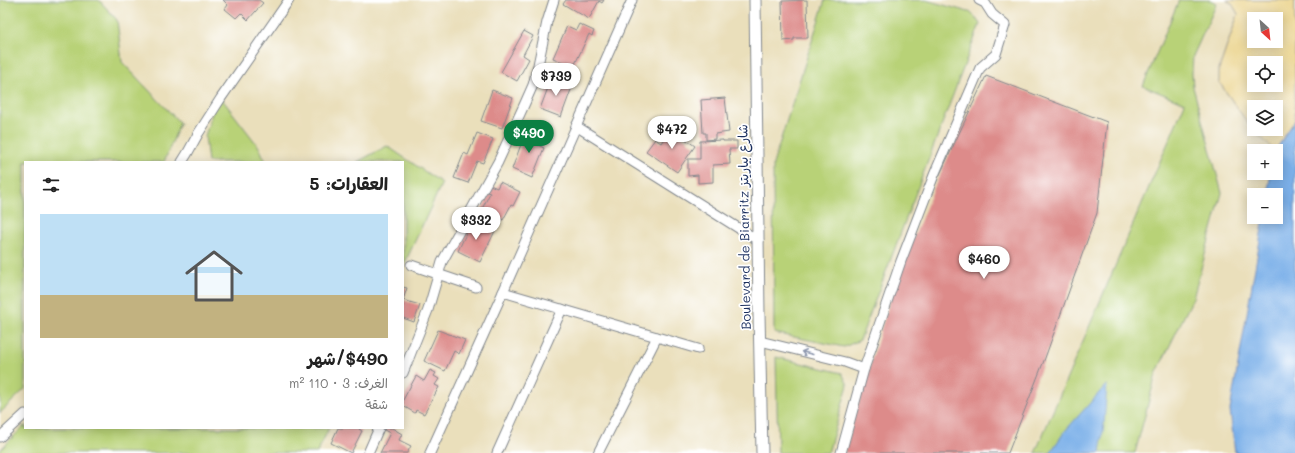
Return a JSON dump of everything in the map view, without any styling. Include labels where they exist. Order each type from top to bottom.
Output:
[{"type":"street","points":[[186,159],[198,134],[227,88],[288,0]]},
{"type":"street","points":[[404,370],[428,310],[447,253],[498,162],[525,104],[538,65],[547,22],[554,0]]},
{"type":"street","points":[[430,453],[632,0]]},
{"type":"street","name":"Boulevard de Biarritz شارع بياريتز","points":[[755,0],[762,453]]},
{"type":"street","points":[[841,453],[864,369],[901,261],[934,175],[980,68],[996,54],[999,45],[1005,25],[992,14],[985,3],[978,0]]},
{"type":"street","points":[[576,126],[759,240]]},
{"type":"street","points":[[411,266],[476,287]]},
{"type":"street","points":[[503,292],[698,349]]},
{"type":"street","points":[[497,453],[562,309]]},
{"type":"street","points":[[598,453],[657,337]]},
{"type":"street","points":[[760,341],[845,362],[864,369]]},
{"type":"street","points":[[0,437],[24,415]]},
{"type":"street","points":[[368,453],[379,429]]},
{"type":"green space","points":[[0,0],[99,0],[117,20],[122,62],[180,123],[164,161],[24,161],[24,390],[0,413]]},
{"type":"green space","points":[[825,0],[926,0],[972,13],[980,24],[860,340],[844,347],[774,333],[773,164]]},
{"type":"green space","points":[[1179,0],[1210,0],[1217,3],[1193,56],[1192,73],[1193,87],[1222,193],[1193,298],[1156,374],[1135,453],[1035,453],[1185,103],[1143,86]]},
{"type":"green space","points":[[218,94],[259,147],[266,161],[208,161],[205,136]]},
{"type":"green space","points":[[387,146],[442,183],[404,265],[404,161],[359,161]]},
{"type":"green space","points":[[776,357],[842,373],[848,385],[828,453],[778,453]]},
{"type":"green space","points":[[24,426],[24,429],[329,429],[317,453],[0,453],[0,450]]},
{"type":"sand","points":[[1226,0],[1295,0],[1295,120],[1280,144],[1268,144],[1259,136],[1283,136],[1283,100],[1247,100],[1247,122],[1219,82],[1219,69],[1238,14],[1232,4]]},
{"type":"water","points":[[1295,120],[1295,453],[1235,453],[1230,410],[1263,224],[1283,224],[1283,188],[1268,188],[1270,180],[1283,180],[1283,144],[1280,144]]},
{"type":"water","points":[[1107,384],[1100,453],[1050,453],[1065,431]]},
{"type":"building","points":[[223,0],[259,0],[263,3],[248,20],[241,13],[236,18],[225,9],[228,5]]},
{"type":"building","points":[[566,0],[604,0],[602,3],[599,1],[589,19],[563,4]]},
{"type":"building","points":[[807,0],[808,38],[794,38],[794,40],[783,41],[782,1]]},
{"type":"building","points":[[579,24],[594,31],[592,36],[589,34],[575,64],[568,62],[567,64],[553,58],[567,26],[576,30]]},
{"type":"building","points":[[524,31],[533,36],[523,55],[529,59],[517,81],[501,72]]},
{"type":"building","points":[[986,76],[1107,122],[1097,213],[1045,358],[1008,453],[844,453],[896,281],[935,185]]},
{"type":"building","points":[[552,77],[565,82],[564,84],[572,87],[561,117],[540,109]]},
{"type":"building","points":[[492,90],[513,98],[502,128],[481,121]]},
{"type":"building","points":[[725,98],[729,132],[715,134],[715,139],[706,140],[706,133],[703,133],[701,100]]},
{"type":"building","points":[[527,128],[540,133],[536,144],[544,148],[532,178],[512,169]]},
{"type":"building","points":[[671,129],[695,146],[677,172],[646,151],[655,139],[661,143]]},
{"type":"building","points":[[477,133],[493,139],[483,163],[477,161],[468,183],[454,178],[464,153],[468,155]]},
{"type":"building","points":[[700,141],[737,141],[737,149],[729,149],[730,164],[713,165],[713,182],[698,183],[698,175],[688,176],[688,159],[700,159]]},
{"type":"building","points":[[500,182],[520,192],[513,206],[511,205],[503,220],[487,213],[485,216],[478,213],[476,218],[471,216],[475,207],[481,211],[490,193],[487,192],[490,185],[497,188]]},
{"type":"building","points":[[472,221],[495,231],[480,262],[458,251]]},
{"type":"building","points":[[404,287],[407,288],[404,297]]},
{"type":"building","points":[[404,300],[420,305],[414,322],[404,318]]},
{"type":"building","points":[[438,330],[465,340],[459,354],[454,351],[445,371],[424,361]]},
{"type":"building","points":[[430,370],[436,373],[434,376],[439,379],[435,385],[439,387],[424,414],[416,410],[415,413],[404,407],[404,398],[416,376],[424,381]]},
{"type":"building","points":[[338,429],[359,429],[362,431],[351,453],[331,443]]},
{"type":"building","points":[[394,429],[402,434],[399,440],[411,446],[407,453],[380,453],[390,433],[384,430]]}]
